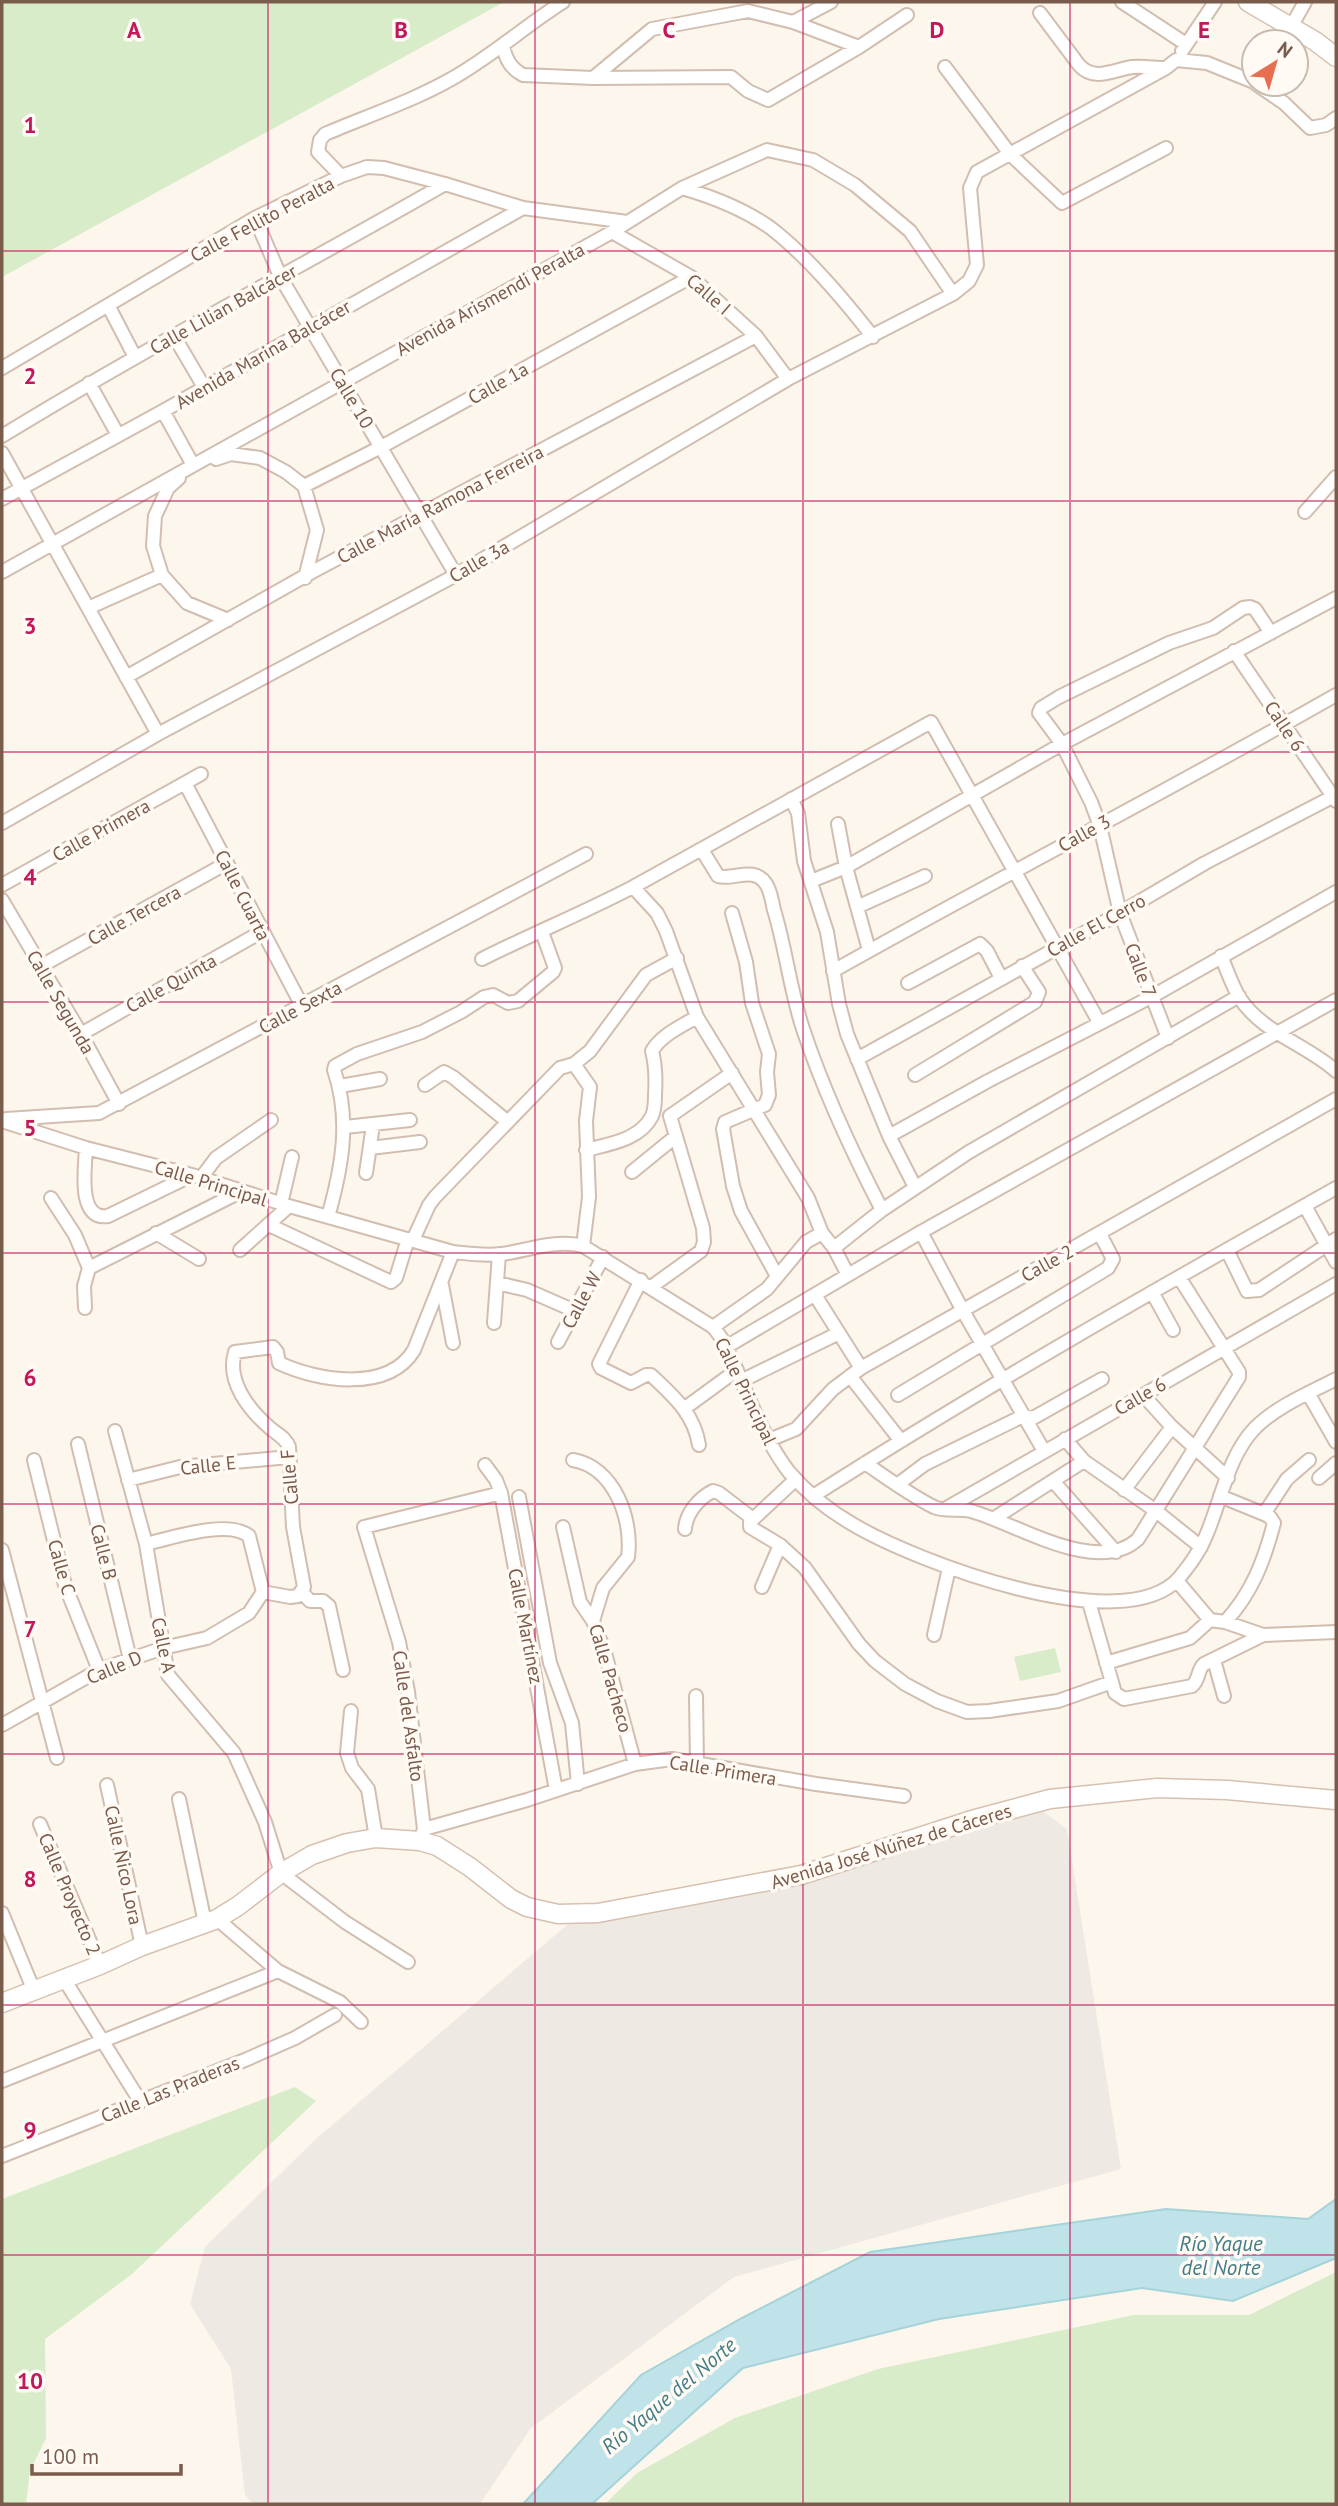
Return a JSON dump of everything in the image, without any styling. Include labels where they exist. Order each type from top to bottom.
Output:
[{"type":"main road","points":[[1248,2],[1336,57]]},
{"type":"main road","name":"Avenida José Núñez de Cáceres","points":[[2,2003],[211,1921],[239,1906],[281,1873],[312,1855],[346,1843],[376,1838],[422,1835],[451,1853],[511,1899],[527,1907],[558,1914],[598,1913],[801,1875],[972,1820],[1050,1800],[1157,1788],[1227,1790],[1336,1801]]},
{"type":"street","points":[[341,176],[318,152],[320,140],[325,134],[453,78],[562,2]]},
{"type":"street","points":[[793,22],[831,2]]},
{"type":"street","points":[[1122,2],[1186,44]]},
{"type":"street","points":[[953,294],[969,281],[977,265],[971,188],[977,172],[1171,64],[1215,2]]},
{"type":"street","points":[[1291,27],[1305,2]]},
{"type":"street","points":[[593,78],[652,29],[748,11],[793,22],[859,47]]},
{"type":"street","points":[[1040,13],[1084,70],[1098,74],[1133,67],[1207,63],[1240,77]]},
{"type":"street","points":[[503,45],[505,56],[517,72],[523,75],[593,78],[731,77],[748,91],[768,100],[859,47],[907,15]]},
{"type":"street","points":[[945,67],[1010,154],[1062,203],[1166,148]]},
{"type":"street","points":[[1277,98],[1310,128],[1326,125],[1336,118]]},
{"type":"street","name":"Avenida Arismendi Peralta","points":[[2,572],[612,232],[682,188],[767,150],[813,160],[855,185],[910,231],[953,294]]},
{"type":"street","name":"Calle Fellito Peralta","points":[[2,368],[255,218],[341,176],[367,167],[445,184],[523,208],[627,222]]},
{"type":"street","name":"Calle Lilian Balcácer","points":[[2,436],[89,383],[445,184]]},
{"type":"street","points":[[682,188],[707,196],[771,229],[842,297],[873,337]]},
{"type":"street","name":"Avenida Marina Balcácer","points":[[2,499],[523,208]]},
{"type":"street","name":"Calle 10","points":[[255,218],[281,278],[309,328],[456,575]]},
{"type":"street","name":"Calle I","points":[[612,232],[691,276],[756,336],[788,379]]},
{"type":"street","name":"Calle 1a","points":[[304,486],[381,447],[691,276]]},
{"type":"street","name":"Calle 3a","points":[[2,823],[158,734],[456,575],[788,379],[953,294]]},
{"type":"street","points":[[109,307],[135,357]]},
{"type":"street","points":[[174,336],[204,387]]},
{"type":"street","name":"Calle María Ramona Ferreira","points":[[126,677],[419,515],[756,336]]},
{"type":"street","points":[[89,383],[118,435]]},
{"type":"street","points":[[163,411],[193,465]]},
{"type":"street","points":[[2,453],[158,734]]},
{"type":"street","points":[[228,620],[187,603],[162,575],[153,546],[155,516],[168,488],[193,465],[231,454],[260,458],[286,472],[304,486],[317,530],[305,578]]},
{"type":"street","points":[[1305,512],[1336,477]]},
{"type":"street","points":[[88,608],[162,575]]},
{"type":"street","points":[[811,881],[846,867],[1062,744],[1336,598]]},
{"type":"street","name":"Calle 7","points":[[1168,1038],[1120,913],[1100,826],[1078,772],[1039,713],[1041,708],[1059,697],[1169,643],[1213,628],[1243,608],[1255,609],[1271,633]]},
{"type":"street","name":"Calle 6","points":[[1234,651],[1335,798]]},
{"type":"street","name":"Calle 3","points":[[833,971],[1336,695]]},
{"type":"street","points":[[482,959],[633,887],[931,722],[1099,1022]]},
{"type":"street","name":"Calle Primera","points":[[2,886],[201,774]]},
{"type":"street","name":"Calle Cuarta","points":[[185,783],[302,1006]]},
{"type":"street","name":"Calle El Cerro","points":[[857,1059],[1205,863],[1335,798]]},
{"type":"street","points":[[792,799],[798,813],[801,848],[827,932],[839,1004],[857,1059],[889,1136],[915,1187]]},
{"type":"street","points":[[838,824],[846,867],[869,950]]},
{"type":"street","points":[[702,850],[718,876],[726,879],[749,874],[766,884],[778,920],[803,1028],[838,1119],[882,1210]]},
{"type":"street","name":"Calle Sexta","points":[[2,1120],[99,1113],[119,1104],[586,854]]},
{"type":"street","name":"Calle Tercera","points":[[41,966],[227,863]]},
{"type":"street","points":[[857,907],[925,876]]},
{"type":"street","points":[[633,887],[657,913],[677,958],[697,1017],[808,1198],[822,1233],[834,1248],[848,1275]]},
{"type":"street","points":[[889,1136],[1151,996],[1336,892]]},
{"type":"street","name":"Calle Segunda","points":[[2,900],[119,1104]]},
{"type":"street","points":[[732,914],[746,962],[752,1003],[769,1054],[769,1095],[765,1105],[725,1122],[723,1129],[733,1186],[741,1211],[777,1276]]},
{"type":"street","name":"Calle Quinta","points":[[81,1034],[261,932]]},
{"type":"street","points":[[328,1217],[342,1160],[345,1127],[340,1086],[334,1068],[358,1054],[422,1032],[484,997],[494,995],[508,1003],[518,1001],[555,968],[542,932]]},
{"type":"street","points":[[908,983],[980,944],[987,951],[1001,978]]},
{"type":"street","points":[[1221,956],[1239,996],[1252,1013],[1277,1033],[1306,1047],[1336,1071]]},
{"type":"street","points":[[269,1225],[391,1282],[397,1278],[411,1239],[435,1197],[560,1068],[574,1064],[590,1051],[646,975],[677,958]]},
{"type":"street","points":[[915,1075],[1035,1002],[1039,992],[1022,966]]},
{"type":"street","points":[[834,1248],[915,1187],[1039,1111],[1239,996]]},
{"type":"street","points":[[726,1347],[921,1232],[1336,1000]]},
{"type":"street","points":[[586,1150],[621,1141],[636,1133],[654,1114],[656,1065],[653,1051],[665,1037],[697,1017]]},
{"type":"street","points":[[574,1064],[590,1087],[586,1150],[589,1197],[583,1246]]},
{"type":"street","points":[[425,1085],[444,1072],[508,1122]]},
{"type":"street","points":[[654,1114],[670,1116],[733,1073]]},
{"type":"street","points":[[340,1086],[380,1079]]},
{"type":"street","name":"Calle 2","points":[[769,1440],[796,1429],[833,1389],[855,1372],[1336,1099]]},
{"type":"street","points":[[670,1116],[703,1228],[704,1242],[701,1251],[646,1284],[598,1364],[631,1383],[651,1375],[685,1408],[698,1433],[699,1445]]},
{"type":"street","name":"Calle Principal","points":[[2,1120],[86,1148],[453,1252],[479,1255],[561,1243],[583,1246],[713,1327],[726,1347],[769,1440],[796,1479],[813,1496],[854,1525],[949,1568],[1032,1592],[1089,1602],[1139,1599],[1177,1581],[1201,1547],[1227,1478],[1241,1447],[1254,1429],[1266,1418],[1336,1380]]},
{"type":"street","points":[[86,1148],[84,1178],[88,1204],[95,1215],[108,1216],[196,1177],[216,1158],[271,1120]]},
{"type":"street","points":[[345,1127],[410,1120]]},
{"type":"street","points":[[366,1173],[373,1125]]},
{"type":"street","points":[[632,1172],[676,1137]]},
{"type":"street","points":[[370,1148],[420,1142]]},
{"type":"street","points":[[240,1250],[269,1225],[285,1205],[292,1157]]},
{"type":"street","points":[[813,1496],[1004,1379],[1336,1188]]},
{"type":"street","points":[[89,1268],[242,1191]]},
{"type":"street","points":[[51,1198],[75,1236],[89,1268],[85,1286],[85,1308]]},
{"type":"street","points":[[1305,1206],[1331,1242],[1336,1262]]},
{"type":"street","points":[[921,1232],[1044,1451]]},
{"type":"street","points":[[156,1233],[199,1259]]},
{"type":"street","points":[[713,1327],[767,1289],[806,1242],[822,1233]]},
{"type":"street","points":[[898,1395],[1108,1268],[1113,1259],[1100,1234]]},
{"type":"street","points":[[1227,1250],[1247,1291],[1251,1292],[1259,1290],[1331,1242]]},
{"type":"street","points":[[453,1252],[442,1284],[453,1343]]},
{"type":"street","points":[[494,1323],[499,1254]]},
{"type":"street","name":"Calle W","points":[[558,1342],[603,1257]]},
{"type":"street","points":[[865,1463],[934,1507],[944,1510],[969,1510],[1045,1540],[1080,1550],[1115,1552],[1131,1546],[1156,1511],[1239,1377],[1239,1372],[1179,1277]]},
{"type":"street","points":[[497,1283],[527,1290],[575,1311]]},
{"type":"street","name":"Calle F","points":[[302,1592],[304,1587],[293,1527],[286,1440],[244,1401],[235,1374],[233,1355],[238,1349],[273,1346],[282,1365],[350,1381],[379,1375],[407,1361],[442,1284]]},
{"type":"street","name":"Calle 6","points":[[944,1510],[1336,1284]]},
{"type":"street","points":[[1152,1292],[1173,1330]]},
{"type":"street","points":[[815,1295],[839,1333],[855,1372],[901,1441]]},
{"type":"street","points":[[685,1408],[739,1375],[839,1333]]},
{"type":"street","points":[[897,1485],[925,1464],[1023,1416],[1032,1418],[1102,1379]]},
{"type":"street","points":[[1308,1393],[1336,1442]]},
{"type":"street","points":[[1143,1395],[1172,1427],[1227,1478]]},
{"type":"street","points":[[1124,1490],[1172,1427]]},
{"type":"street","name":"Calle A","points":[[115,1431],[146,1544],[168,1675],[234,1753],[265,1822],[281,1873]]},
{"type":"street","points":[[1065,1439],[1084,1461],[1156,1511],[1201,1547]]},
{"type":"street","name":"Calle B","points":[[78,1444],[130,1659]]},
{"type":"street","name":"Calle E","points":[[128,1480],[180,1467],[289,1457]]},
{"type":"street","name":"Calle C","points":[[34,1460],[65,1585],[99,1670]]},
{"type":"street","name":"Calle Pacheco","points":[[573,1460],[586,1462],[605,1476],[621,1504],[626,1521],[628,1557],[603,1588],[593,1621],[605,1653],[635,1765]]},
{"type":"street","points":[[1264,1514],[1287,1479],[1308,1460]]},
{"type":"street","points":[[993,1519],[1084,1461]]},
{"type":"street","points":[[1319,1478],[1336,1463]]},
{"type":"street","name":"Calle Martínez","points":[[485,1465],[496,1480],[501,1493],[556,1790]]},
{"type":"street","points":[[796,1479],[749,1523],[752,1529],[780,1545],[805,1568],[859,1644],[875,1661],[905,1684],[967,1712],[1058,1701],[1112,1682]]},
{"type":"street","points":[[1053,1481],[1115,1552]]},
{"type":"street","points":[[685,1529],[687,1517],[692,1510],[713,1492],[719,1493],[753,1519]]},
{"type":"street","name":"Calle del Asfalto","points":[[422,1835],[408,1692],[399,1642],[364,1527],[501,1493]]},
{"type":"street","points":[[1220,1496],[1264,1514],[1274,1523],[1259,1574],[1237,1610],[1225,1622]]},
{"type":"street","points":[[519,1497],[550,1663],[572,1723],[578,1784]]},
{"type":"street","points":[[563,1527],[580,1602],[593,1621]]},
{"type":"street","points":[[146,1544],[206,1530],[242,1531],[249,1536],[262,1592],[290,1597],[302,1592],[310,1601],[323,1601],[329,1606],[343,1670]]},
{"type":"street","points":[[762,1587],[780,1545]]},
{"type":"street","points":[[2,1550],[57,1758]]},
{"type":"street","points":[[934,1635],[949,1568]]},
{"type":"street","points":[[1177,1581],[1210,1620],[1225,1622],[1263,1635],[1336,1632]]},
{"type":"street","name":"Calle D","points":[[2,1725],[99,1670],[163,1648],[207,1638],[249,1613],[262,1592]]},
{"type":"street","points":[[1089,1602],[1116,1695],[1124,1699],[1192,1686],[1198,1679],[1201,1666],[1263,1635]]},
{"type":"street","points":[[1107,1663],[1190,1638],[1210,1620]]},
{"type":"street","points":[[1214,1660],[1224,1696]]},
{"type":"street","points":[[696,1696],[697,1765]]},
{"type":"street","points":[[351,1711],[347,1753],[352,1768],[368,1789],[376,1838]]},
{"type":"street","name":"Calle Primera","points":[[422,1835],[635,1765],[672,1759],[816,1784],[905,1796]]},
{"type":"street","name":"Calle Ñico Lora","points":[[107,1785],[142,1946]]},
{"type":"street","points":[[179,1799],[211,1921],[278,1971],[340,2002],[361,2022]]},
{"type":"street","name":"Calle Proyecto 2","points":[[40,1824],[100,1965]]},
{"type":"street","points":[[281,1873],[345,1922],[408,1962]]},
{"type":"street","points":[[2,1913],[33,1991]]},
{"type":"street","points":[[2,2081],[278,1971]]},
{"type":"street","points":[[64,1979],[140,2101]]},
{"type":"street","name":"Calle Las Praderas","points":[[2,2156],[295,2038],[335,2015]]},
{"type":"shaded area","points":[[1036,1806],[1067,1829],[1121,2169],[734,2277],[531,2428],[480,2504],[253,2504],[245,2495],[231,2369],[190,2304],[205,2247],[317,2138],[568,1924],[790,1888]]},
{"type":"green space","points":[[2,2],[504,2],[2,277]]},
{"type":"green space","points":[[1055,1648],[1061,1672],[1020,1681],[1014,1657]]},
{"type":"green space","points":[[295,2087],[316,2101],[132,2274],[45,2339],[46,2438],[30,2471],[26,2504],[2,2504],[2,2199]]},
{"type":"green space","points":[[1336,2272],[1336,2504],[605,2504],[637,2473],[735,2418],[878,2369],[1134,2315],[1249,2315]]},
{"type":"water","name":"Río Yaque del Norte","points":[[1336,2199],[1336,2258],[1233,2301],[1142,2288],[939,2319],[743,2368],[592,2504],[523,2504],[641,2375],[742,2318],[870,2252],[1166,2209],[1308,2219]]}]
